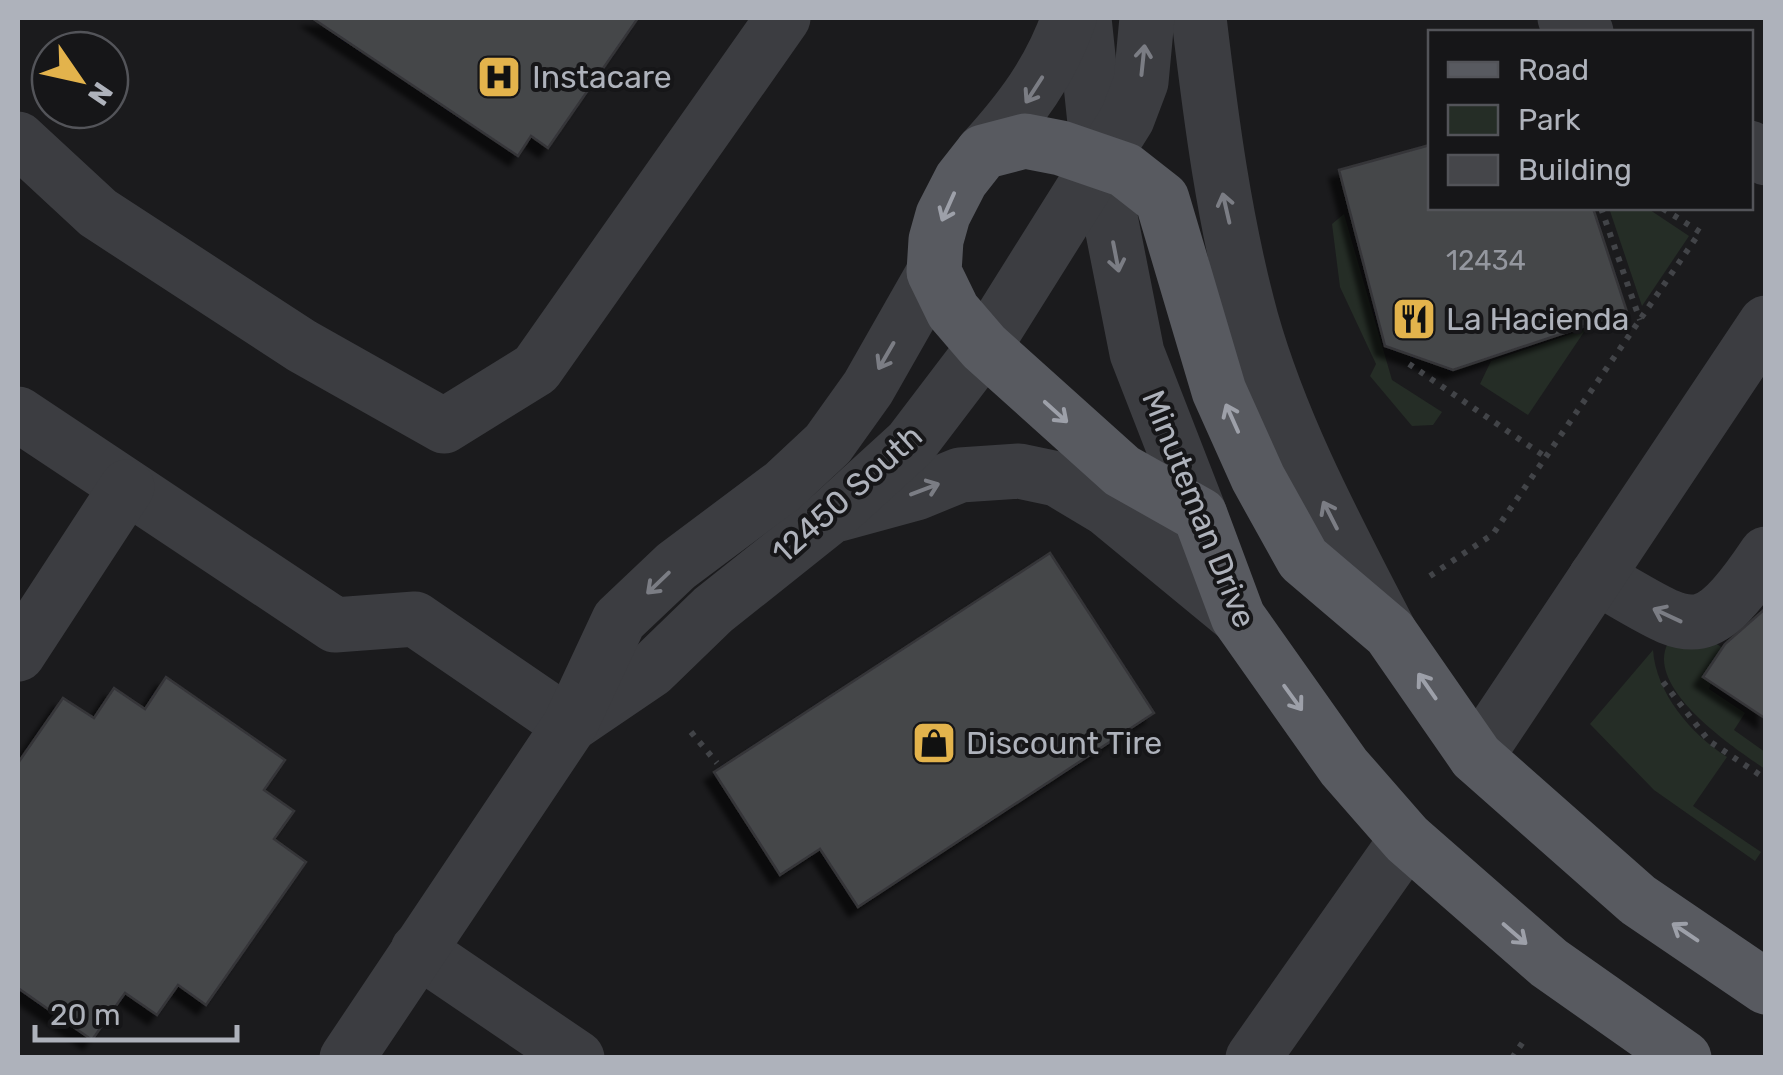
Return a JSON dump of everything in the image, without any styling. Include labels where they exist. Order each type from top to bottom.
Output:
[{"type":"main road","points":[[1200,515],[1122,471],[984,346],[953,312],[934,272],[943,214],[983,152],[1025,141],[1100,161],[1144,181],[1162,199],[1219,391],[1258,478],[1304,559],[1390,633],[1476,757],[1638,900],[1766,987]]},
{"type":"main road","name":"Minuteman Drive","points":[[1200,515],[1238,618],[1344,768],[1407,840],[1549,964],[1684,1058]]},
{"type":"street","points":[[18,139],[98,213],[302,346],[444,426],[536,369],[783,18]]},
{"type":"street","points":[[983,152],[1023,108],[1053,61],[1068,18]]},
{"type":"street","name":"Minuteman Drive","points":[[1084,18],[1100,161],[1137,352],[1200,515]]},
{"type":"street","name":"12450 South","points":[[570,725],[651,670],[713,610],[831,516],[911,443],[984,346],[1127,118],[1141,82],[1147,18]]},
{"type":"street","points":[[1199,18],[1216,163],[1252,320],[1310,476],[1390,633]]},
{"type":"street","name":"12450 South","points":[[347,1058],[570,725],[619,620],[676,566],[783,486],[828,444],[868,388],[934,272]]},
{"type":"street","points":[[1476,757],[1766,323]]},
{"type":"street","points":[[18,414],[336,625],[416,619],[570,725]]},
{"type":"street","points":[[831,516],[916,493],[960,475],[1019,471],[1057,479],[1107,509],[1238,618]]},
{"type":"street","points":[[18,654],[127,487]]},
{"type":"street","points":[[1596,578],[1680,622],[1704,623],[1732,604],[1766,554]]},
{"type":"street","points":[[1260,1055],[1407,840]]},
{"type":"street","points":[[418,950],[577,1058]]},
{"type":"path","points":[[1602,210],[1640,320]]},
{"type":"path","points":[[1430,576],[1494,534],[1700,232],[1665,210]]},
{"type":"path","points":[[1409,364],[1546,458]]},
{"type":"path","points":[[1650,607],[1664,689],[1709,741],[1766,779]]},
{"type":"path","points":[[691,732],[717,762]]},
{"type":"path","points":[[1512,1058],[1523,1042]]},
{"type":"green space","points":[[1610,210],[1650,210],[1689,236],[1642,306]]},
{"type":"green space","points":[[1344,214],[1392,380],[1442,412],[1433,425],[1412,426],[1370,376],[1376,364],[1340,287],[1332,224]]},
{"type":"green space","points":[[1586,329],[1528,415],[1480,384],[1491,361]]},
{"type":"green space","points":[[1668,643],[1715,643],[1723,648],[1709,689],[1745,713],[1734,730],[1765,752],[1765,769],[1714,732],[1680,697],[1664,660]]},
{"type":"green space","points":[[1653,650],[1668,697],[1701,737],[1727,757],[1693,806],[1761,852],[1755,861],[1654,790],[1590,724]]},
{"type":"building","name":"Instacare","points":[[312,18],[638,18],[548,148],[531,136],[518,156]]},
{"type":"building","points":[[1428,146],[1428,210],[1594,210],[1627,312],[1453,370],[1385,346],[1339,170]]},
{"type":"building","name":"Discount Tire","points":[[1050,553],[1154,713],[858,907],[820,849],[780,875],[714,772]]},
{"type":"building","points":[[1766,608],[1766,719],[1703,677],[1725,644]]},
{"type":"building","points":[[166,677],[285,760],[264,790],[294,811],[274,839],[306,862],[206,1005],[178,985],[157,1015],[125,993],[92,1040],[18,988],[18,763],[63,698],[94,718],[114,688],[145,709]]},
{"type":"place","name":"Instacare","points":[[499,77]]},
{"type":"place","name":"La Hacienda","points":[[1414,319]]},
{"type":"place","name":"Discount Tire","points":[[934,743]]}]
